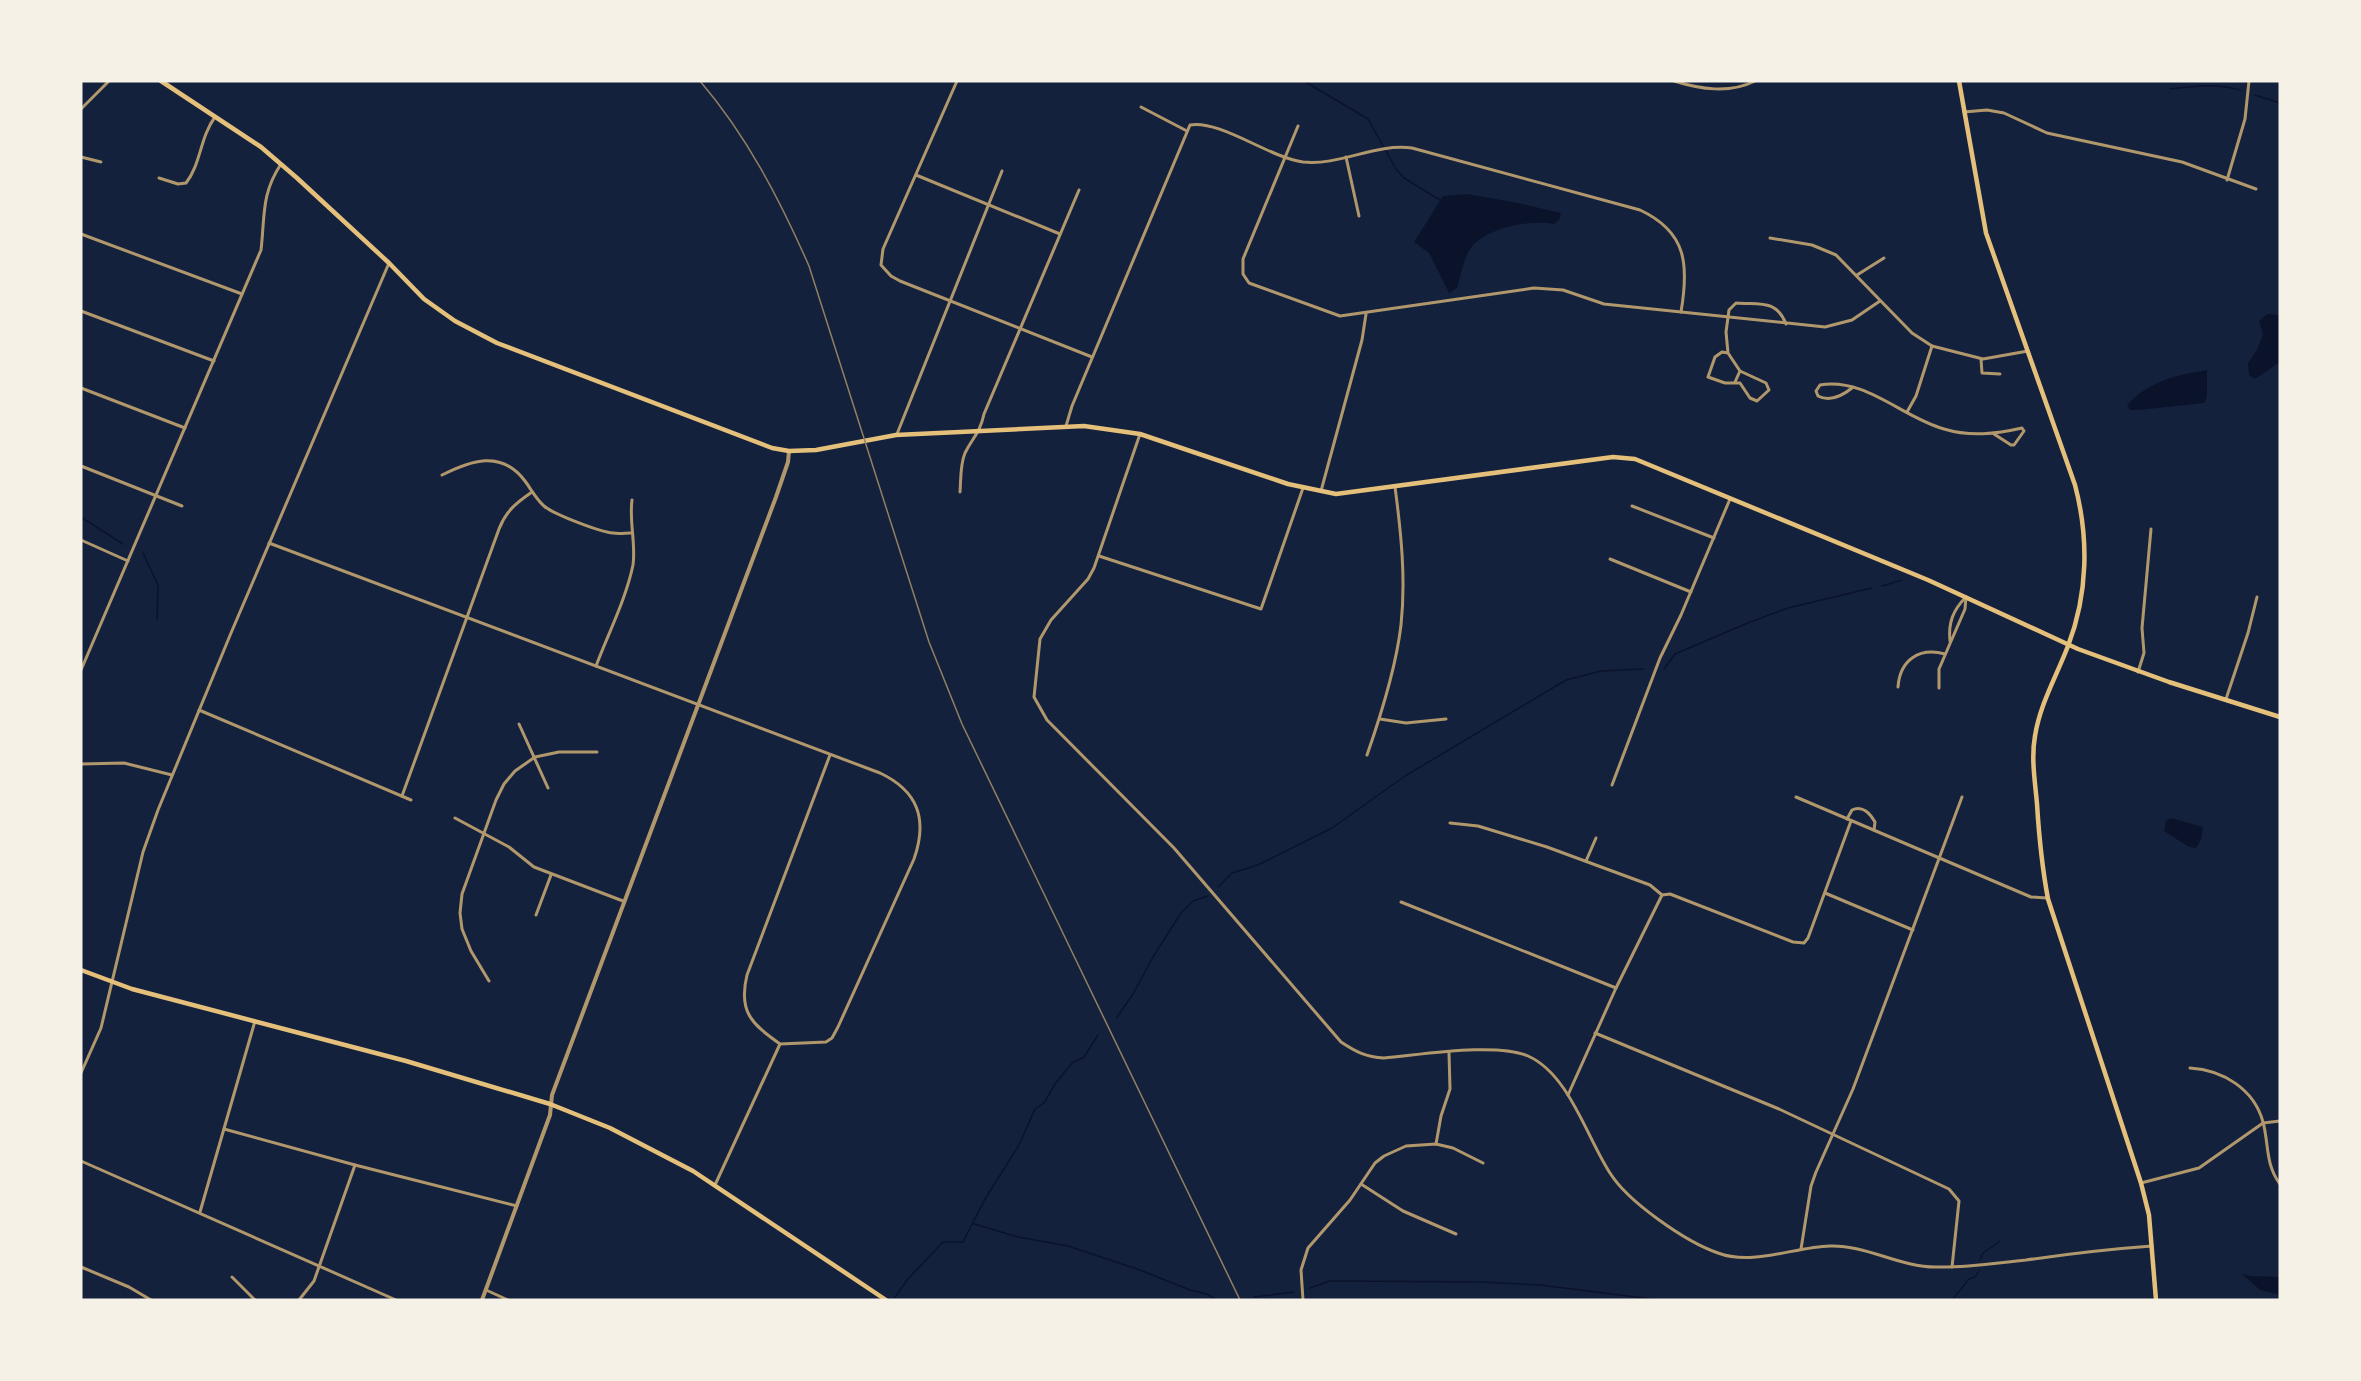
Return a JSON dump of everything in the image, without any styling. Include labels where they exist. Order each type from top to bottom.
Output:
[{"type":"main road","points":[[162,81],[261,147],[389,262],[424,299],[455,321],[497,343],[772,448],[789,451],[816,450],[896,435],[1084,426],[1140,434],[1304,488],[1336,494],[1613,457],[1641,460],[1966,597],[2068,645],[2138,672],[2280,717]]},
{"type":"main road","points":[[1959,81],[1986,233],[2075,485],[2082,522],[2083,580],[2077,616],[2042,710],[2033,753],[2041,856],[2048,898],[2141,1183],[2149,1215],[2156,1300]]},
{"type":"main road","points":[[81,970],[113,983],[406,1061],[550,1104],[610,1128],[715,1185],[886,1300]]},
{"type":"street","points":[[81,109],[109,81]]},
{"type":"street","points":[[957,81],[883,249],[881,265],[891,276],[900,281],[1092,357]]},
{"type":"street","points":[[1674,81],[1697,88],[1713,89],[1739,88],[1755,81]]},
{"type":"street","points":[[2227,180],[2245,119],[2249,81]]},
{"type":"street","points":[[1141,107],[1186,131]]},
{"type":"street","points":[[1964,112],[1987,110],[2004,113],[2021,119],[2036,130],[2167,158],[2256,189]]},
{"type":"street","points":[[159,178],[178,184],[186,183],[192,174],[202,138],[215,117]]},
{"type":"street","points":[[1066,426],[1072,406],[1186,131],[1190,125],[1195,124],[1211,127],[1284,158],[1316,163],[1395,146],[1412,148],[1640,210],[1656,217],[1668,227],[1679,244],[1685,263],[1686,284],[1681,312]]},
{"type":"street","points":[[1298,126],[1243,259],[1243,274],[1249,283],[1333,313],[1351,316],[1534,288],[1563,290],[1605,304],[1817,327],[1840,325],[1860,316],[1880,301]]},
{"type":"street","points":[[1346,157],[1359,216]]},
{"type":"street","points":[[81,158],[101,162]]},
{"type":"street","points":[[81,670],[261,250],[266,195],[270,182],[281,164]]},
{"type":"street","points":[[896,435],[1002,171]]},
{"type":"street","points":[[916,175],[1060,234]]},
{"type":"street","points":[[960,492],[964,455],[981,430],[984,414],[1079,190]]},
{"type":"street","points":[[81,234],[242,294]]},
{"type":"street","points":[[1770,238],[1822,248],[1836,255],[1912,333],[1932,346],[1981,359],[2004,357],[2028,351]]},
{"type":"street","points":[[1857,275],[1884,258]]},
{"type":"street","points":[[81,1072],[100,1028],[113,983],[143,852],[172,775],[389,262]]},
{"type":"street","points":[[1728,353],[1722,352],[1715,357],[1708,377],[1725,383],[1740,383],[1750,398],[1757,400],[1769,390],[1766,383],[1740,371],[1728,353],[1729,310],[1736,303],[1773,306],[1781,312],[1786,324]]},
{"type":"street","points":[[81,311],[214,361]]},
{"type":"street","points":[[1321,491],[1362,340],[1366,314]]},
{"type":"street","points":[[1907,412],[1916,396],[1932,346]]},
{"type":"street","points":[[1981,359],[1982,373],[2000,374]]},
{"type":"street","points":[[1735,382],[1740,371]]},
{"type":"street","points":[[1852,388],[1842,396],[1825,399],[1818,396],[1816,391],[1820,385],[1832,383],[1852,388],[1877,396],[1946,430],[1994,434],[2022,428],[2024,431],[2014,445],[1994,434]]},
{"type":"street","points":[[81,388],[185,428]]},
{"type":"street","points":[[1140,434],[1099,556],[1088,579],[1051,620],[1040,639],[1034,697],[1047,720],[1174,848],[1341,1042],[1360,1055],[1369,1058],[1384,1059],[1491,1051],[1527,1056],[1541,1064],[1568,1095],[1613,1179],[1627,1196],[1697,1244],[1729,1257],[1750,1257],[1832,1245],[1862,1250],[1905,1264],[1952,1268],[2152,1246]]},
{"type":"street","points":[[482,1300],[550,1115],[552,1095],[776,497],[788,462],[789,451]]},
{"type":"street","points":[[442,475],[467,463],[492,461],[512,469],[523,478],[545,507],[564,517],[611,533],[631,533]]},
{"type":"street","points":[[81,466],[182,506]]},
{"type":"street","points":[[1367,755],[1380,719],[1401,622],[1401,538],[1395,487]]},
{"type":"street","points":[[1099,556],[1261,609],[1304,488]]},
{"type":"street","points":[[402,796],[505,515],[515,504],[532,492]]},
{"type":"street","points":[[1612,785],[1660,658],[1730,497]]},
{"type":"street","points":[[596,666],[633,563],[632,500]]},
{"type":"street","points":[[1632,506],[1714,538]]},
{"type":"street","points":[[2138,672],[2144,653],[2142,628],[2151,529]]},
{"type":"street","points":[[81,540],[128,561]]},
{"type":"street","points":[[269,543],[466,618],[596,666],[830,754],[880,773],[902,786],[919,813],[920,840],[909,870],[832,1038],[818,1043],[780,1044],[759,1029],[749,1018],[743,990],[830,754]]},
{"type":"street","points":[[1610,559],[1690,592]]},
{"type":"street","points":[[1950,643],[1949,626],[1957,606],[1966,597]]},
{"type":"street","points":[[1939,688],[1939,669],[1965,609],[1966,597]]},
{"type":"street","points":[[2226,699],[2250,627],[2257,597]]},
{"type":"street","points":[[1952,619],[1959,622]]},
{"type":"street","points":[[1898,687],[1899,676],[1922,651],[1932,650],[1945,654]]},
{"type":"street","points":[[199,710],[411,800]]},
{"type":"street","points":[[1380,719],[1406,723],[1446,719]]},
{"type":"street","points":[[519,724],[536,757],[548,788]]},
{"type":"street","points":[[489,981],[471,951],[462,929],[460,913],[462,894],[495,800],[515,771],[536,757],[559,752],[597,752]]},
{"type":"street","points":[[81,764],[124,763],[172,775]]},
{"type":"street","points":[[1797,797],[2031,897],[2048,898]]},
{"type":"street","points":[[1801,1249],[1811,1186],[1834,1134],[1962,797]]},
{"type":"street","points":[[1450,823],[1478,826],[1586,861],[1650,885],[1662,895],[1670,894],[1799,944],[1808,938],[1852,810],[1856,808],[1865,810],[1875,822],[1874,830]]},
{"type":"street","points":[[455,818],[509,847],[534,867],[623,901]]},
{"type":"street","points":[[1586,861],[1596,838]]},
{"type":"street","points":[[536,915],[551,875]]},
{"type":"street","points":[[1825,893],[1913,930]]},
{"type":"street","points":[[1568,1095],[1616,988],[1662,895]]},
{"type":"street","points":[[1401,902],[1616,988]]},
{"type":"street","points":[[200,1213],[255,1021]]},
{"type":"street","points":[[1595,1034],[1726,1086],[1941,1184],[1954,1193],[1959,1201],[1952,1268]]},
{"type":"street","points":[[715,1185],[780,1044]]},
{"type":"street","points":[[1436,1144],[1441,1116],[1450,1089],[1449,1053]]},
{"type":"street","points":[[2190,1068],[2204,1069],[2241,1086],[2253,1099],[2263,1123],[2266,1157],[2280,1184]]},
{"type":"street","points":[[2141,1183],[2199,1168],[2263,1123],[2280,1121]]},
{"type":"street","points":[[224,1129],[517,1206]]},
{"type":"street","points":[[1303,1300],[1301,1270],[1308,1248],[1350,1200],[1375,1163],[1406,1146],[1436,1144],[1453,1148],[1483,1163]]},
{"type":"street","points":[[81,1161],[396,1300]]},
{"type":"street","points":[[299,1300],[314,1281],[355,1165]]},
{"type":"street","points":[[1361,1184],[1403,1211],[1456,1234]]},
{"type":"street","points":[[81,1267],[129,1287],[151,1300]]},
{"type":"street","points":[[232,1277],[255,1300]]},
{"type":"street","points":[[486,1290],[508,1300]]},
{"type":"water","points":[[1467,194],[1561,213],[1559,220],[1554,224],[1521,224],[1497,230],[1478,241],[1466,257],[1457,288],[1449,293],[1429,253],[1414,242],[1443,196]]},
{"type":"water","points":[[2267,314],[2280,315],[2280,362],[2255,379],[2249,375],[2248,363],[2257,350],[2263,334],[2259,321]]},
{"type":"water","points":[[2207,370],[2207,397],[2204,403],[2139,410],[2130,410],[2127,405],[2144,390],[2164,380]]},
{"type":"water","points":[[2171,818],[2203,827],[2201,840],[2196,848],[2189,847],[2164,831],[2166,820]]},
{"type":"water","points":[[2242,1274],[2280,1277],[2280,1295],[2260,1290]]},
{"type":"waterway","points":[[1304,81],[1368,119],[1396,169],[1404,178],[1440,200]]},
{"type":"waterway","points":[[2170,89],[2214,86],[2240,90]]},
{"type":"waterway","points":[[2255,95],[2280,103]]},
{"type":"waterway","points":[[81,517],[123,544]]},
{"type":"waterway","points":[[143,553],[158,585],[157,620]]},
{"type":"waterway","points":[[1882,586],[1902,580]]},
{"type":"waterway","points":[[1664,669],[1675,654],[1750,622],[1788,608],[1872,588]]},
{"type":"waterway","points":[[1218,887],[1232,873],[1258,865],[1332,828],[1405,776],[1566,680],[1601,671],[1644,669]]},
{"type":"waterway","points":[[1117,1017],[1181,913],[1193,901],[1208,896]]},
{"type":"waterway","points":[[895,1297],[908,1279],[943,1242],[963,1242],[985,1199],[1019,1145],[1035,1109],[1044,1103],[1055,1084],[1072,1063],[1084,1057],[1098,1035]]},
{"type":"waterway","points":[[974,1224],[1018,1237],[1068,1246],[1207,1294],[1217,1300]]},
{"type":"waterway","points":[[1980,1260],[1983,1253],[2000,1241]]},
{"type":"waterway","points":[[1952,1300],[1969,1279],[1975,1277],[1979,1271]]},
{"type":"waterway","points":[[1310,1288],[1330,1281],[1481,1282],[1540,1285],[1660,1300]]},
{"type":"waterway","points":[[1254,1297],[1294,1292]]},
{"type":"railway","points":[[700,81],[733,124],[761,169],[809,266],[929,642],[962,724],[1240,1300]]}]
